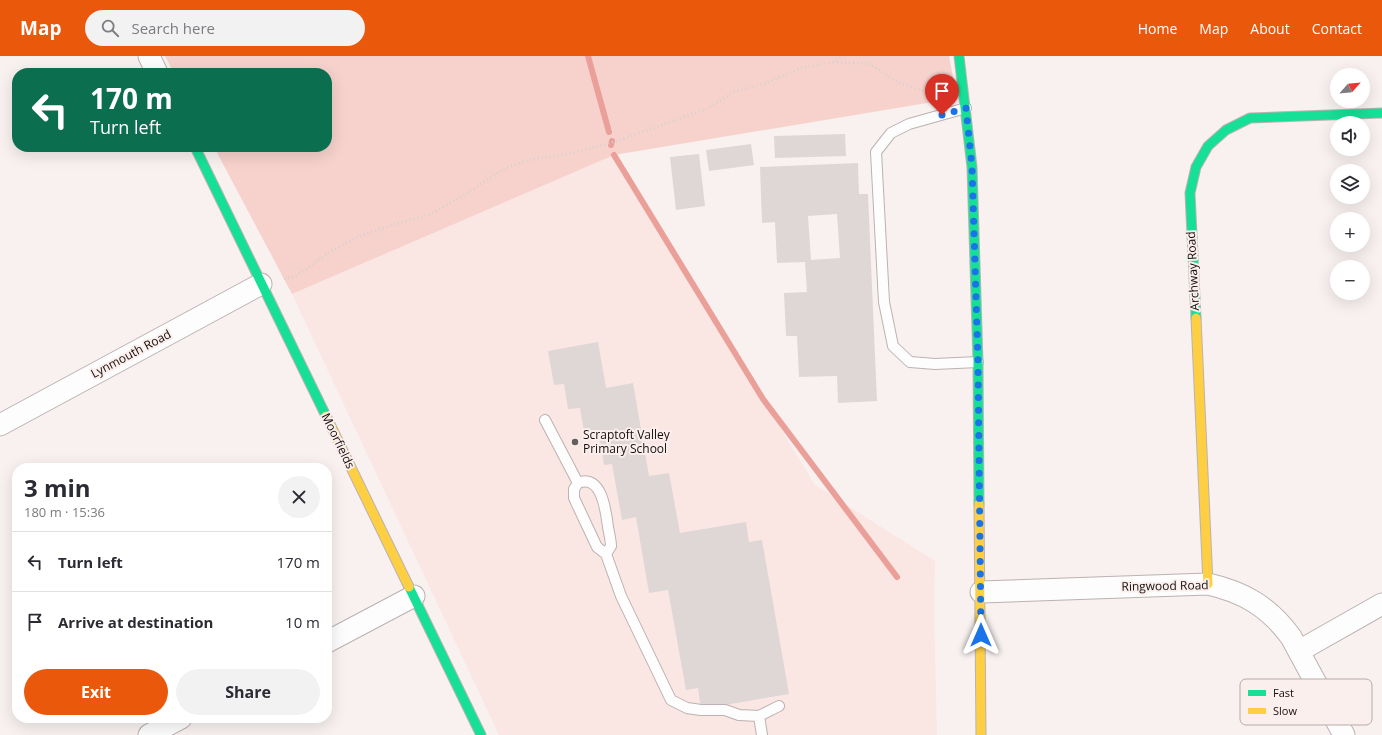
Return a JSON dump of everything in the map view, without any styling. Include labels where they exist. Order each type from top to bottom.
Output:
[{"type":"street","points":[[149,56],[155,68]]},
{"type":"street","points":[[959,56],[972,167],[978,362],[981,735]]},
{"type":"street","name":"Archway Road","points":[[1208,584],[1190,193],[1192,177],[1197,163],[1205,149],[1215,138],[1226,129],[1250,118],[1382,113]]},
{"type":"street","name":"Moorfields","points":[[197,152],[481,735]]},
{"type":"street","name":"Lynmouth Road","points":[[0,425],[262,284]]},
{"type":"street","name":"Ringwood Road","points":[[981,592],[1208,584],[1225,588],[1257,602],[1281,624],[1291,637],[1314,679]]},
{"type":"street","points":[[332,639],[414,596]]},
{"type":"street","points":[[1299,651],[1382,604]]},
{"type":"street","points":[[149,735],[172,723]]},
{"type":"street","name":"Ringwood Road","points":[[1339,725],[1344,735]]},
{"type":"lane","points":[[966,108],[909,124],[891,133],[876,152],[884,302],[893,346],[910,362],[935,364],[978,362]]},
{"type":"lane","points":[[545,420],[578,483]]},
{"type":"lane","points":[[606,554],[611,546],[604,501],[595,485],[590,482],[583,481],[578,483],[574,489],[574,498],[597,547],[606,554],[621,596],[671,700],[687,708],[701,710],[725,710],[739,715],[759,716],[779,706]]},
{"type":"lane","points":[[759,716],[762,735]]},
{"type":"path","points":[[833,62],[842,56]]},
{"type":"path","points":[[262,284],[296,276],[331,251],[360,236],[395,224],[429,215],[464,195],[505,168],[529,160],[566,154],[614,142],[709,108],[734,92],[764,84],[801,68],[833,62],[870,64],[899,83],[936,95],[962,93],[963,88]]},
{"type":"shaded area","points":[[165,56],[949,56],[957,98],[614,155],[292,294],[217,152],[332,152],[332,68],[171,68]]},
{"type":"shaded area","name":"Scraptoft Valley Primary School","points":[[614,155],[815,485],[935,561],[934,609],[937,735],[499,735],[292,294]]},
{"type":"building","points":[[845,134],[846,156],[775,158],[774,136]]},
{"type":"building","points":[[751,144],[754,165],[709,171],[706,150]]},
{"type":"building","points":[[699,154],[705,206],[676,210],[670,157]]},
{"type":"building","points":[[858,163],[859,194],[868,194],[877,401],[838,403],[837,376],[799,377],[797,336],[786,336],[784,293],[807,292],[805,262],[777,263],[775,222],[762,223],[760,167]],"holes":[[[837,214],[840,258],[811,260],[808,216]]]},
{"type":"building","points":[[598,342],[606,388],[633,383],[649,476],[669,473],[680,533],[746,522],[749,542],[762,540],[789,694],[701,709],[698,688],[686,690],[668,590],[649,593],[636,517],[622,520],[612,464],[604,465],[599,434],[585,437],[580,408],[568,409],[564,384],[554,385],[548,351]]},
{"type":"waterway","points":[[588,56],[609,132]]},
{"type":"waterway","points":[[611,145],[612,141]]},
{"type":"waterway","points":[[614,155],[763,399],[897,577]]},
{"type":"traffic: fast","points":[[959,56],[972,167],[978,362],[979,504]]},
{"type":"traffic: fast","points":[[1196,318],[1190,193],[1196,167],[1208,146],[1226,130],[1250,118],[1382,113]]},
{"type":"traffic: fast","points":[[197,152],[326,416]]},
{"type":"traffic: fast","points":[[409,587],[481,735]]},
{"type":"traffic: slow","points":[[1196,318],[1208,584]]},
{"type":"traffic: slow","points":[[326,416],[409,587]]},
{"type":"traffic: slow","points":[[979,504],[981,735]]},
{"type":"place","name":"Scraptoft Valley Primary School","points":[[575,442]]},
{"type":"route","points":[[942,115],[966,108],[972,167],[978,362],[981,635]]}]
